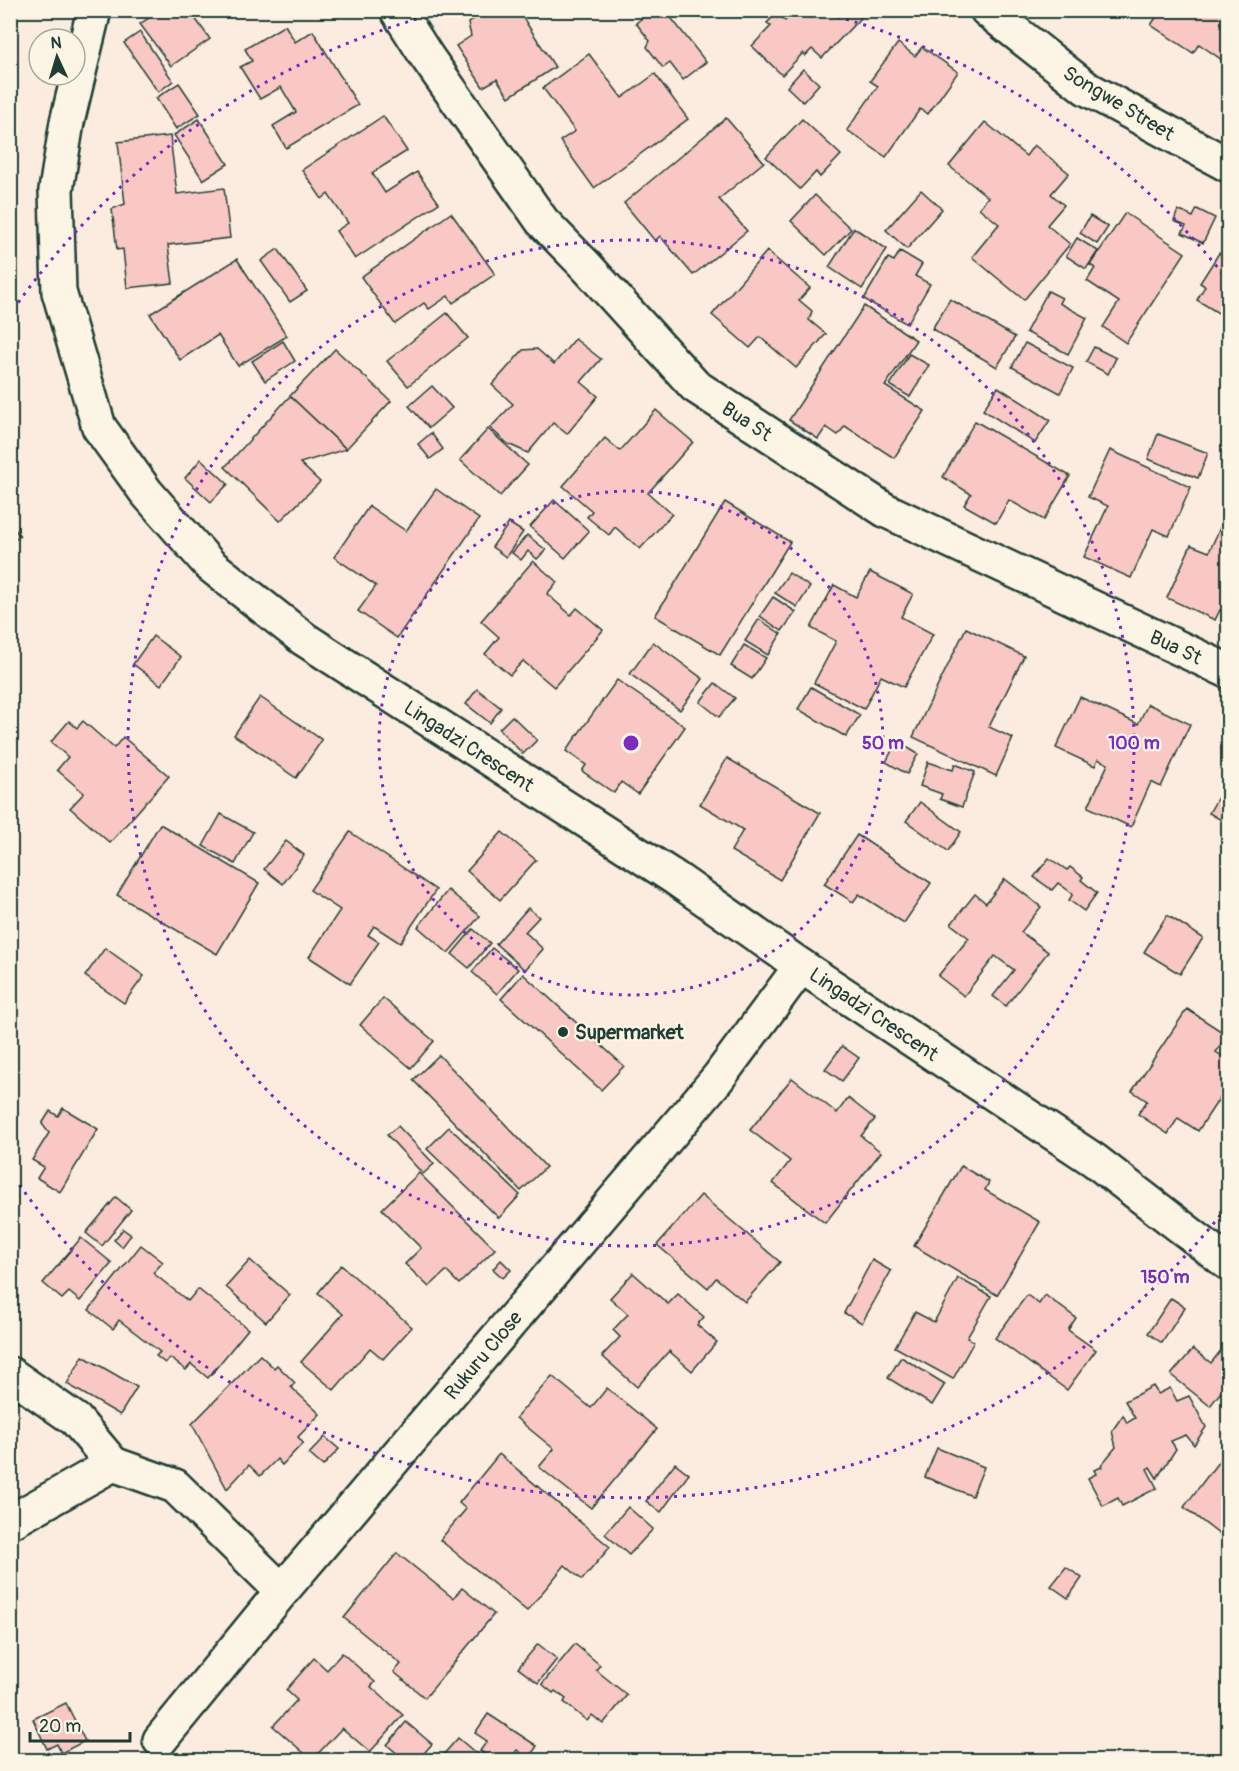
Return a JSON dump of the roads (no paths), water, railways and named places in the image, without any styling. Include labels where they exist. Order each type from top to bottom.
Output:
[{"type":"street","name":"Lingadzi Crescent","points":[[94,10],[67,122],[56,190],[60,292],[99,427],[146,492],[210,565],[304,639],[675,878],[801,966],[1094,1160],[1228,1263]]},
{"type":"street","name":"Bua St","points":[[397,10],[427,57],[542,221],[695,386],[885,510],[1228,671]]},
{"type":"street","name":"Songwe Street","points":[[987,10],[1086,88],[1228,165]]},
{"type":"street","name":"Rukuru Close","points":[[160,1740],[282,1591],[718,1078],[801,966]]},
{"type":"street","points":[[10,1374],[76,1420],[113,1464],[174,1486],[282,1591]]},
{"type":"street","points":[[10,1522],[113,1464]]},
{"type":"place","name":"Supermarket","points":[[563,1032]]}]
